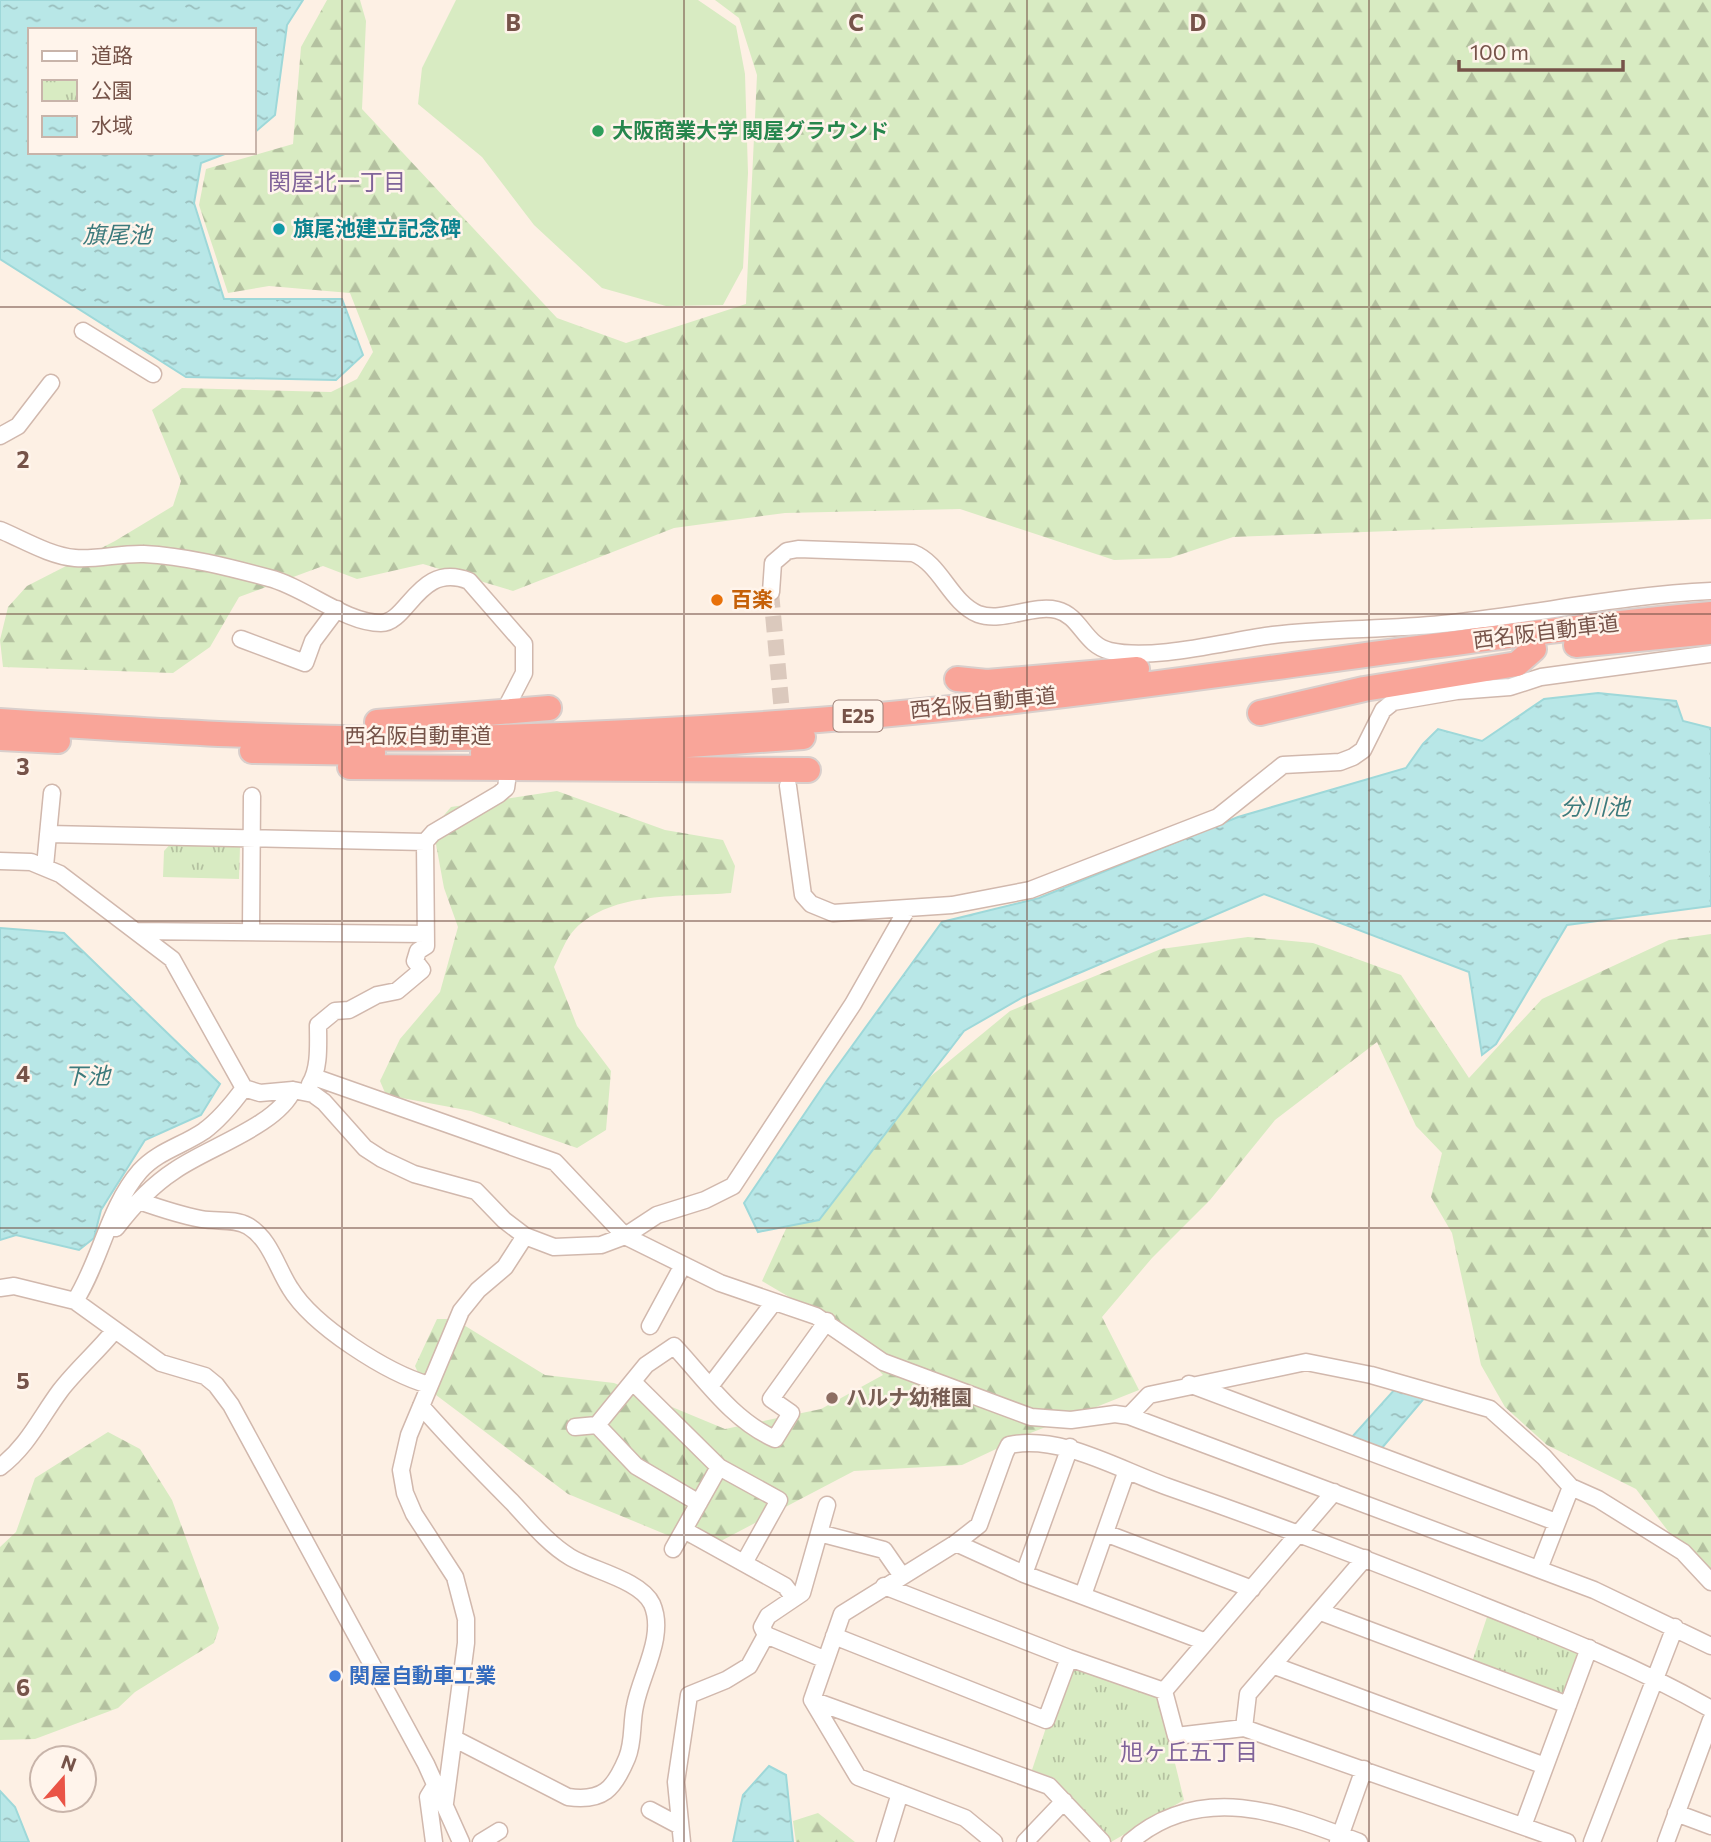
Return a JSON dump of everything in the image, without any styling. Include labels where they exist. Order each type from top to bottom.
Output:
[{"type":"highway","name":"西名阪自動車道","points":[[0,721],[200,733],[456,738],[705,727],[976,705],[1711,614]]},
{"type":"highway","name":"西名阪自動車道","points":[[0,738],[318,754],[543,752],[798,738],[1060,711],[1534,649],[1711,632]]},
{"type":"highway","points":[[957,679],[987,682],[1230,662],[1376,646],[1388,653]]},
{"type":"highway","points":[[1260,713],[1364,690],[1517,664],[1534,649]]},
{"type":"highway","points":[[200,733],[209,726],[402,721],[549,708]]},
{"type":"highway","points":[[318,754],[332,766],[808,770]]},
{"type":"street","points":[[83,331],[153,374]]},
{"type":"street","points":[[0,436],[18,426],[51,383]]},
{"type":"street","points":[[0,530],[74,558],[168,556],[270,578],[293,586],[364,621],[382,623],[393,621],[420,587],[461,578],[469,581],[524,644],[524,673],[508,704]]},
{"type":"street","points":[[771,592],[773,563],[787,551],[810,549],[913,553],[927,561],[967,606],[979,614],[995,616],[1055,609],[1072,618],[1091,643],[1109,651],[1136,653],[1203,647],[1274,635],[1441,624],[1711,592]]},
{"type":"street","points":[[241,639],[305,663],[313,641],[337,608]]},
{"type":"street","points":[[789,786],[803,895],[811,904],[833,913],[952,905],[1030,890],[1196,827],[1234,806],[1283,765],[1340,762],[1353,757],[1363,750],[1383,710],[1393,702],[1457,691],[1510,687],[1541,677],[1711,654]]},
{"type":"street","points":[[103,1245],[139,1201],[180,1167],[260,1124],[314,1077],[318,1025],[335,1011],[349,1010],[377,995],[397,991],[422,970],[415,961],[418,951],[426,946],[425,842],[433,833],[499,794],[506,788],[507,781]]},
{"type":"street","points":[[45,866],[52,793]]},
{"type":"street","points":[[251,931],[252,796]]},
{"type":"street","points":[[48,834],[425,842]]},
{"type":"street","points":[[0,861],[18,859],[45,866],[166,953],[181,971],[199,1010],[244,1087],[260,1093],[299,1091],[324,1102],[349,1132],[382,1159],[414,1174],[476,1191],[504,1220],[525,1236],[540,1243],[569,1248],[601,1245],[625,1236],[657,1214],[720,1194],[744,1174],[794,1091],[853,1004],[907,909]]},
{"type":"street","points":[[136,930],[426,934]]},
{"type":"street","points":[[314,1077],[555,1162],[625,1236],[683,1265],[827,1321],[872,1357],[1012,1412],[1051,1420],[1115,1414],[1129,1416],[1539,1569],[1675,1627],[1711,1646]]},
{"type":"street","points":[[75,1301],[90,1278],[122,1196],[139,1172],[157,1154],[206,1130],[244,1087]]},
{"type":"street","points":[[139,1201],[203,1220],[238,1222],[250,1227],[272,1254],[291,1291],[309,1310],[387,1369],[429,1385]]},
{"type":"street","points":[[445,1806],[455,1739],[466,1619],[455,1577],[414,1514],[405,1493],[401,1470],[404,1449],[461,1311],[478,1290],[505,1268],[525,1236]]},
{"type":"street","points":[[650,1326],[683,1265]]},
{"type":"street","points":[[0,1287],[14,1286],[75,1301],[161,1363],[205,1376],[216,1385],[231,1405],[436,1784],[461,1842]]},
{"type":"street","points":[[710,1385],[774,1302]]},
{"type":"street","points":[[575,1427],[597,1425],[646,1366],[674,1346],[751,1428],[775,1439],[791,1413],[771,1399],[827,1321]]},
{"type":"street","points":[[0,1467],[23,1446],[62,1389],[114,1331]]},
{"type":"street","points":[[1129,1416],[1149,1395],[1189,1384],[1306,1362],[1371,1375],[1490,1409],[1544,1457],[1571,1486],[1598,1499],[1683,1552],[1711,1582]]},
{"type":"street","points":[[633,1382],[719,1467],[779,1500],[744,1563]]},
{"type":"street","points":[[1189,1384],[1556,1522]]},
{"type":"street","points":[[421,1406],[542,1535],[570,1557],[629,1583],[651,1601],[657,1623],[634,1707],[632,1747],[619,1777],[611,1788],[596,1797],[568,1797],[455,1739]]},
{"type":"street","points":[[597,1425],[636,1466],[699,1503]]},
{"type":"street","points":[[812,1700],[842,1614],[956,1543],[983,1518],[1009,1445],[1070,1447],[1126,1473],[1301,1533],[1589,1648],[1656,1678],[1711,1709]]},
{"type":"street","points":[[1024,1574],[1070,1447]]},
{"type":"street","points":[[673,1549],[719,1467]]},
{"type":"street","points":[[1083,1595],[1126,1473]]},
{"type":"street","points":[[1539,1569],[1571,1486]]},
{"type":"street","points":[[1164,1691],[1334,1492]]},
{"type":"street","points":[[826,1660],[766,1635],[762,1628],[768,1616],[802,1593],[827,1504]]},
{"type":"street","points":[[684,1530],[785,1586],[794,1598]]},
{"type":"street","points":[[819,1533],[884,1550],[902,1576]]},
{"type":"street","points":[[1105,1533],[1252,1588]]},
{"type":"street","points":[[956,1543],[1024,1574],[1206,1642]]},
{"type":"street","points":[[1244,1728],[1248,1694],[1365,1559]]},
{"type":"street","points":[[884,1586],[1069,1658],[1164,1691]]},
{"type":"street","points":[[1321,1612],[1569,1705]]},
{"type":"street","points":[[1592,1842],[1675,1627]]},
{"type":"street","points":[[681,1834],[676,1782],[689,1695],[726,1680],[749,1666],[766,1635]]},
{"type":"street","points":[[834,1636],[1046,1720],[1069,1658]]},
{"type":"street","points":[[1523,1826],[1589,1648]]},
{"type":"street","points":[[1275,1666],[1545,1766]]},
{"type":"street","points":[[1164,1691],[1175,1736],[1244,1728],[1567,1842]]},
{"type":"street","points":[[812,1700],[858,1777],[965,1818],[994,1842]]},
{"type":"street","points":[[812,1700],[1049,1786],[1102,1842]]},
{"type":"street","points":[[1665,1842],[1711,1720]]},
{"type":"street","points":[[1339,1838],[1364,1769]]},
{"type":"street","points":[[433,1842],[428,1797],[436,1784]]},
{"type":"street","points":[[885,1842],[900,1793]]},
{"type":"street","points":[[1025,1842],[1064,1801]]},
{"type":"street","points":[[1130,1842],[1146,1828],[1182,1814],[1242,1806],[1280,1814],[1339,1838],[1359,1842]]},
{"type":"street","points":[[650,1810],[681,1834]]},
{"type":"street","points":[[1676,1813],[1711,1826]]},
{"type":"street","points":[[481,1842],[499,1831]]},
{"type":"green space","points":[[327,0],[360,0],[366,21],[362,109],[557,318],[626,343],[746,304],[757,75],[739,18],[715,0],[1711,0],[1711,519],[1233,537],[1170,558],[1114,560],[960,509],[785,513],[674,528],[513,591],[423,564],[357,579],[323,566],[239,597],[210,647],[173,673],[3,667],[0,640],[8,607],[27,586],[115,541],[173,506],[181,481],[152,410],[182,388],[331,392],[357,379],[373,352],[350,293],[269,286],[228,293],[199,205],[206,169],[293,144],[301,47]]},
{"type":"green space","name":"大阪商業大学 関屋グラウンド","points":[[456,0],[698,0],[736,26],[745,74],[748,173],[743,268],[723,305],[666,306],[602,288],[534,225],[482,157],[418,104],[422,68]]},
{"type":"green space","points":[[557,791],[665,830],[723,840],[735,866],[731,893],[670,896],[628,902],[590,917],[575,929],[566,942],[554,967],[577,1026],[611,1071],[606,1130],[577,1148],[471,1111],[386,1095],[380,1081],[400,1039],[440,992],[458,927],[444,888],[433,828],[451,807]]},
{"type":"green space","points":[[174,840],[236,841],[240,847],[239,879],[163,877],[164,851]]},
{"type":"green space","points":[[1711,934],[1711,1580],[1700,1573],[1636,1489],[1547,1445],[1505,1407],[1481,1365],[1452,1233],[1431,1197],[1442,1153],[1416,1126],[1377,1042],[1275,1120],[1210,1200],[1152,1258],[1102,1317],[1139,1390],[1028,1434],[962,1465],[854,1471],[717,1543],[689,1544],[568,1494],[424,1386],[415,1366],[437,1319],[454,1319],[545,1375],[614,1383],[725,1429],[821,1409],[883,1375],[840,1327],[762,1281],[790,1220],[857,1144],[931,1076],[1010,1011],[1161,949],[1248,937],[1313,943],[1401,975],[1469,1078],[1542,999],[1669,940]]},
{"type":"green space","points":[[108,1432],[140,1449],[172,1500],[219,1628],[214,1643],[135,1692],[118,1708],[35,1739],[0,1740],[0,1547],[16,1532],[35,1478]]},
{"type":"green space","points":[[1488,1614],[1580,1654],[1565,1698],[1471,1665]]},
{"type":"green space","points":[[1068,1661],[1158,1694],[1184,1800],[1111,1842],[1054,1778],[1032,1770]]},
{"type":"green space","points":[[818,1813],[855,1842],[796,1842],[793,1821]]},
{"type":"water","name":"旗尾池","points":[[0,0],[303,0],[287,25],[275,115],[256,131],[256,28],[28,28],[28,154],[225,154],[201,163],[194,203],[224,299],[342,299],[363,355],[336,380],[186,377],[0,259]]},
{"type":"water","name":"分川池","points":[[1598,693],[1676,701],[1683,721],[1711,728],[1711,906],[1567,925],[1496,1044],[1482,1055],[1469,972],[1264,894],[1023,997],[964,1031],[819,1220],[758,1232],[744,1203],[826,1082],[942,922],[1039,898],[1238,817],[1406,768],[1438,729],[1482,741],[1544,699]]},
{"type":"water","name":"下池","points":[[0,928],[64,933],[220,1084],[201,1115],[145,1140],[101,1210],[94,1238],[79,1250],[16,1235],[0,1240]]},
{"type":"water","points":[[1395,1389],[1426,1396],[1381,1449],[1351,1438]]},
{"type":"water","points":[[769,1766],[786,1775],[793,1842],[733,1842],[743,1795]]},
{"type":"water","points":[[0,1791],[15,1807],[29,1842],[0,1842]]},
{"type":"tunnel","points":[[771,592],[788,778]]},
{"type":"place","name":"大阪商業大学 関屋グラウンド","points":[[598,131]]},
{"type":"place","name":"旗尾池建立記念碑","points":[[279,229]]},
{"type":"place","name":"百楽","points":[[717,600]]},
{"type":"place","name":"ハルナ幼稚園","points":[[832,1398]]},
{"type":"place","name":"関屋自動車工業","points":[[335,1676]]},
{"type":"district","name":"関屋北一丁目","points":[[337,182]]},
{"type":"district","name":"旭ヶ丘五丁目","points":[[1189,1752]]}]
